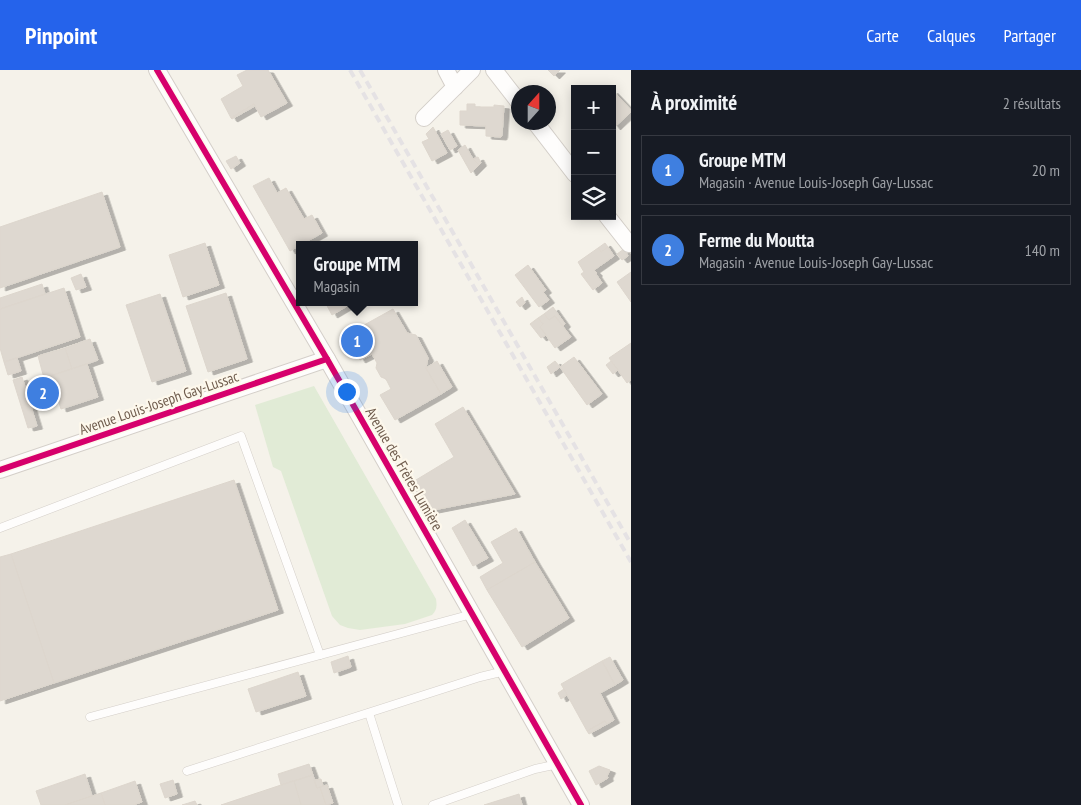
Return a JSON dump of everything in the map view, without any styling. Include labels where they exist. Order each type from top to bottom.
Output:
[{"type":"street","name":"Avenue des Frères Lumière","points":[[157,70],[327,359],[581,805]]},
{"type":"street","points":[[446,70],[455,87]]},
{"type":"street","points":[[424,118],[472,70]]},
{"type":"street","points":[[494,70],[511,93]]},
{"type":"street","points":[[541,130],[571,169]]},
{"type":"street","points":[[610,220],[629,244]]},
{"type":"street","name":"Avenue Louis-Joseph Gay-Lussac","points":[[0,470],[327,359]]},
{"type":"lane","points":[[0,528],[241,436],[320,655]]},
{"type":"lane","points":[[90,717],[472,614]]},
{"type":"lane","points":[[187,771],[480,677],[505,671]]},
{"type":"lane","points":[[369,713],[398,805]]},
{"type":"lane","points":[[432,805],[536,769],[558,764]]},
{"type":"green space","points":[[314,386],[436,599],[436,608],[432,615],[405,624],[360,630],[340,625],[332,616],[281,471],[273,467],[255,405]]},
{"type":"building","points":[[247,70],[268,70],[287,103],[261,117],[254,104],[231,118],[221,99],[243,86],[237,75]]},
{"type":"building","points":[[548,70],[560,70],[554,76]]},
{"type":"building","points":[[616,94],[631,110],[618,124],[616,122]]},
{"type":"building","points":[[254,104],[255,106],[231,118]]},
{"type":"building","points":[[467,104],[475,104],[475,107],[504,106],[501,137],[486,136],[486,126],[460,125],[460,111],[467,111]]},
{"type":"building","points":[[433,127],[447,153],[432,161],[422,142],[429,139],[426,134]]},
{"type":"building","points":[[448,130],[457,146],[450,150],[441,134]]},
{"type":"building","points":[[465,145],[479,165],[471,173],[458,150]]},
{"type":"building","points":[[236,156],[240,163],[231,169],[226,161]]},
{"type":"building","points":[[478,157],[481,163],[479,165],[473,159]]},
{"type":"building","points":[[269,178],[277,193],[286,188],[304,219],[312,215],[322,233],[308,241],[296,241],[296,248],[290,251],[253,186]]},
{"type":"building","points":[[102,192],[120,247],[0,288],[0,227]]},
{"type":"building","points":[[205,243],[219,285],[183,297],[169,255]]},
{"type":"building","points":[[605,243],[608,247],[601,252],[598,248]]},
{"type":"building","points":[[608,247],[614,256],[594,270],[602,283],[593,290],[581,274],[584,272],[578,262],[598,248],[601,252]]},
{"type":"building","points":[[624,249],[628,256],[622,260],[617,254]]},
{"type":"building","points":[[528,265],[546,290],[543,292],[549,300],[539,307],[515,275]]},
{"type":"building","points":[[631,272],[631,302],[617,282]]},
{"type":"building","points":[[81,274],[86,287],[76,290],[71,278]]},
{"type":"building","points":[[42,284],[45,294],[0,309],[0,298]]},
{"type":"building","points":[[64,288],[80,337],[4,362],[0,348],[0,309]]},
{"type":"building","points":[[226,293],[247,359],[208,372],[186,306]]},
{"type":"building","points":[[160,294],[186,371],[152,382],[126,305]]},
{"type":"building","points":[[522,297],[525,303],[520,307],[516,302]]},
{"type":"building","points":[[327,306],[347,306],[332,315]]},
{"type":"building","points":[[553,307],[565,324],[563,326],[555,316],[549,320],[544,314]]},
{"type":"building","points":[[393,309],[407,333],[416,335],[428,358],[426,368],[441,394],[395,420],[380,395],[391,389],[386,379],[381,377],[376,368],[377,363],[372,354],[360,360],[346,335]]},
{"type":"building","points":[[544,314],[549,320],[555,316],[571,337],[555,348],[540,327],[543,324],[538,318]]},
{"type":"building","points":[[538,318],[543,324],[540,327],[546,335],[541,338],[530,324]]},
{"type":"building","points":[[90,339],[98,360],[72,369],[65,348]]},
{"type":"building","points":[[631,343],[631,380],[627,383],[609,358]]},
{"type":"building","points":[[65,348],[72,369],[44,378],[38,356]]},
{"type":"building","points":[[574,357],[602,394],[587,405],[560,367]]},
{"type":"building","points":[[17,358],[21,371],[8,375],[4,362]]},
{"type":"building","points":[[437,361],[452,387],[441,394],[426,368]]},
{"type":"building","points":[[555,361],[560,367],[551,374],[547,367]]},
{"type":"building","points":[[611,361],[618,370],[613,374],[606,365]]},
{"type":"building","points":[[87,364],[98,397],[61,409],[50,376]]},
{"type":"building","points":[[22,377],[37,426],[28,428],[13,380]]},
{"type":"building","points":[[463,407],[515,494],[428,511],[411,483],[454,457],[435,424]]},
{"type":"building","points":[[234,480],[278,610],[54,683],[11,554]]},
{"type":"building","points":[[465,520],[488,558],[473,566],[452,528]]},
{"type":"building","points":[[516,528],[535,562],[487,590],[480,577],[503,563],[491,542]]},
{"type":"building","points":[[11,554],[54,683],[0,701],[0,557]]},
{"type":"building","points":[[535,562],[569,618],[522,647],[487,590]]},
{"type":"building","points":[[348,656],[351,667],[334,673],[331,662]]},
{"type":"building","points":[[610,657],[623,680],[615,685],[602,661]]},
{"type":"building","points":[[602,661],[615,685],[600,693],[614,720],[607,724],[605,721],[587,731],[561,684]]},
{"type":"building","points":[[298,672],[306,696],[256,712],[248,689]]},
{"type":"building","points":[[564,689],[567,695],[561,699],[558,693]]},
{"type":"building","points":[[605,721],[607,724],[589,734],[587,731]]},
{"type":"building","points":[[309,764],[313,775],[281,785],[278,774]]},
{"type":"building","points":[[599,766],[610,770],[608,778],[596,785],[589,771]]},
{"type":"building","points":[[85,774],[92,796],[65,805],[41,805],[36,791]]},
{"type":"building","points":[[313,775],[317,788],[320,787],[326,805],[301,805],[294,781]]},
{"type":"building","points":[[321,779],[323,786],[317,788],[314,780]]},
{"type":"building","points":[[173,780],[177,794],[165,798],[160,784]]},
{"type":"building","points":[[135,781],[142,802],[133,805],[105,805],[101,793]]},
{"type":"building","points":[[294,781],[301,805],[221,805],[281,785]]},
{"type":"building","points":[[327,785],[333,803],[326,805],[320,787]]},
{"type":"building","points":[[101,793],[105,805],[65,805]]},
{"type":"building","points":[[519,794],[522,805],[484,805]]},
{"type":"building","points":[[195,801],[197,805],[182,805]]},
{"type":"railway","points":[[350,70],[631,562]]},
{"type":"railway","points":[[360,70],[631,544]]},
{"type":"cycle path","points":[[157,70],[327,359],[581,805]]},
{"type":"cycle path","points":[[0,470],[327,359]]},
{"type":"place","name":"Groupe MTM","points":[[357,341]]},
{"type":"place","name":"Ferme du Moutta","points":[[43,393]]}]
